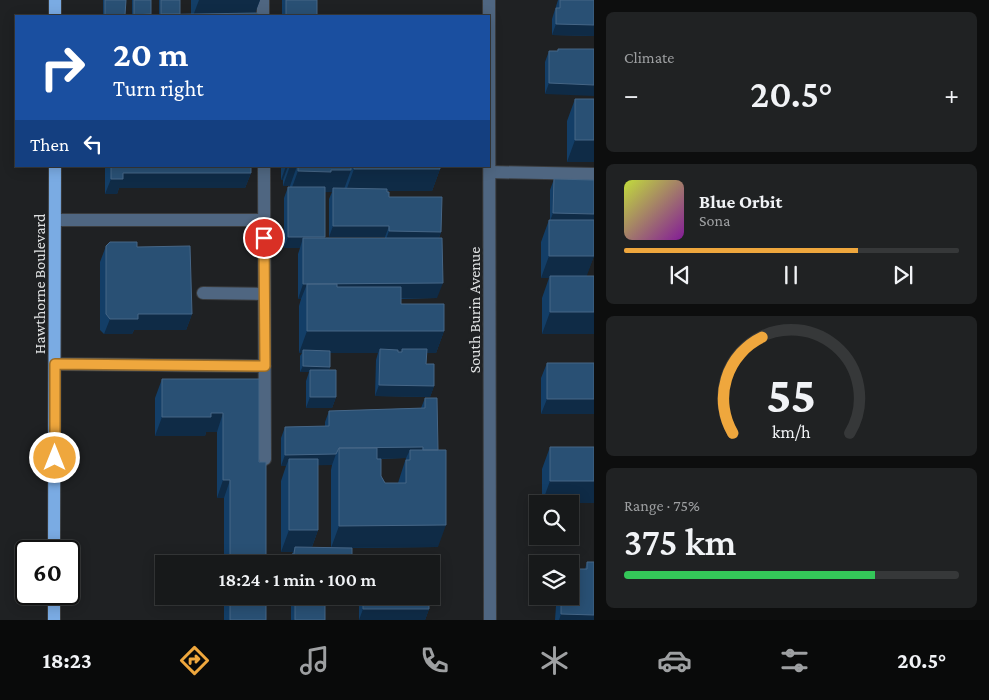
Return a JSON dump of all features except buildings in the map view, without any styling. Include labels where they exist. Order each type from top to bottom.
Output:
[{"type":"main road","points":[[55,0],[55,15]]},
{"type":"main road","name":"Hawthorne Boulevard","points":[[54,540],[55,167]]},
{"type":"main road","points":[[54,605],[54,620]]},
{"type":"street","points":[[262,0],[263,15]]},
{"type":"street","name":"South Burin Avenue","points":[[489,0],[489,15]]},
{"type":"street","points":[[264,167],[265,459]]},
{"type":"street","name":"South Burin Avenue","points":[[490,167],[490,620]]},
{"type":"street","points":[[490,172],[594,174]]},
{"type":"street","points":[[55,220],[264,220]]},
{"type":"street","points":[[203,293],[264,294]]},
{"type":"street","points":[[55,364],[265,366]]},
{"type":"route","points":[[55,458],[55,364],[265,366],[264,238]]}]
